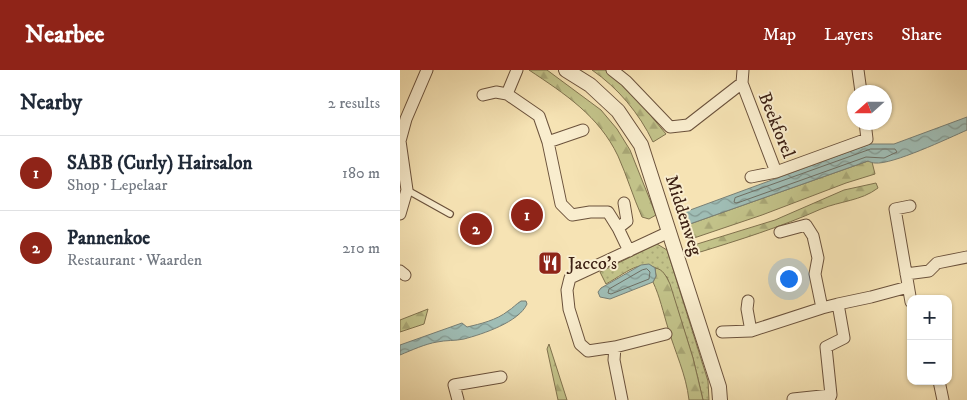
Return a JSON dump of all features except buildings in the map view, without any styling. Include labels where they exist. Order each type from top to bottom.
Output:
[{"type":"street","points":[[400,214],[407,190],[400,141],[403,119],[427,70]]},
{"type":"street","points":[[507,94],[517,70]]},
{"type":"street","name":"Middenweg","points":[[566,70],[590,85],[618,111],[641,145],[719,387],[720,400]]},
{"type":"street","points":[[612,70],[626,81],[670,127],[688,125],[742,83]]},
{"type":"street","name":"Beekforel","points":[[743,70],[742,83],[776,172],[867,139],[865,130]]},
{"type":"street","points":[[858,70],[860,85]]},
{"type":"street","points":[[483,95],[496,92],[507,94],[539,116],[548,142],[561,204],[572,215],[608,212],[629,251]]},
{"type":"street","points":[[548,142],[583,130]]},
{"type":"street","points":[[751,177],[776,172]]},
{"type":"street","points":[[618,228],[627,221],[624,203]]},
{"type":"street","points":[[910,206],[896,209],[910,295]]},
{"type":"street","points":[[780,232],[806,225],[813,236],[818,258],[815,274],[822,308]]},
{"type":"street","points":[[666,334],[615,347],[588,351],[580,344],[567,290],[570,278],[670,232]]},
{"type":"street","points":[[906,274],[930,271],[937,263],[967,257]]},
{"type":"street","points":[[722,332],[752,331],[822,308],[908,287]]},
{"type":"street","points":[[748,301],[747,309],[752,331]]},
{"type":"street","points":[[793,399],[830,398],[826,347],[844,338],[838,304]]},
{"type":"street","points":[[615,347],[614,360],[622,400]]},
{"type":"street","points":[[458,400],[454,384],[501,377]]},
{"type":"street","points":[[940,385],[943,400]]},
{"type":"lane","points":[[407,190],[450,214]]},
{"type":"green space","points":[[529,70],[547,70],[601,110],[617,129],[630,150],[656,215],[649,219],[642,217],[618,156],[601,129],[568,97]]},
{"type":"green space","points":[[592,70],[607,70],[627,87],[666,134],[653,142],[627,102],[611,85]]},
{"type":"green space","points":[[868,161],[872,162],[875,174],[691,239],[687,225]]},
{"type":"green space","points":[[876,183],[878,188],[865,196],[828,206],[760,233],[697,253],[694,245],[775,220],[844,190]]},
{"type":"green space","points":[[657,244],[667,250],[708,381],[709,400],[703,400],[693,358],[667,277],[652,266],[644,265],[630,270],[606,284],[600,272]]},
{"type":"green space","points":[[655,268],[662,271],[670,284],[693,358],[703,400],[689,400],[683,372],[653,282],[656,276]]},
{"type":"green space","points":[[428,309],[424,324],[400,332],[400,320]]},
{"type":"green space","points":[[549,344],[567,400],[558,400],[547,349]]},
{"type":"water","points":[[967,117],[967,130],[907,156],[883,162],[874,163],[868,161],[687,225],[682,213],[870,144],[894,144]]},
{"type":"water","points":[[649,264],[655,268],[656,276],[653,282],[610,299],[600,297],[598,292],[601,288],[641,265]]},
{"type":"water","points":[[521,301],[526,301],[527,304],[509,322],[481,334],[464,339],[428,344],[400,355],[400,345],[462,323],[467,327],[499,317]]},
{"type":"place","name":"SABB (Curly) Hairsalon","points":[[527,215]]},
{"type":"place","name":"Pannenkoe","points":[[476,229]]},
{"type":"place","name":"Jacco's","points":[[550,263]]}]
